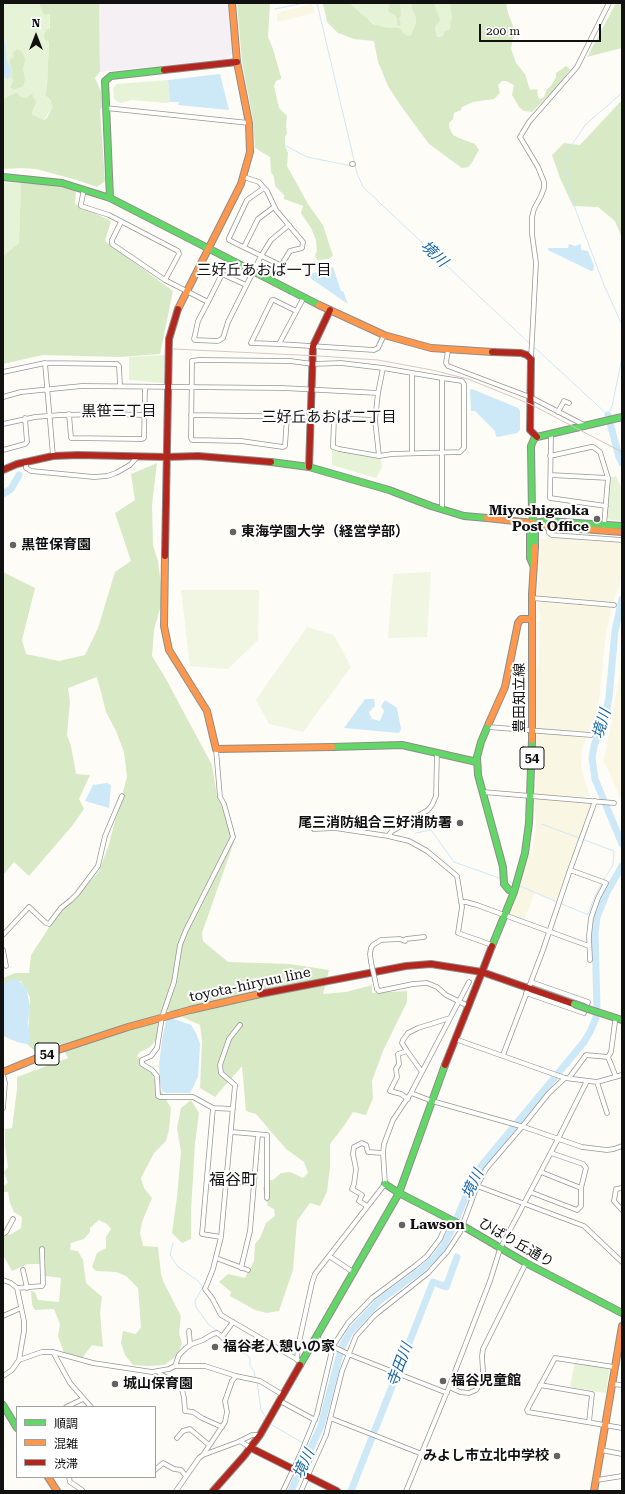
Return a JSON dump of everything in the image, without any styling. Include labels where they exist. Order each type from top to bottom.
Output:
[{"type":"street","points":[[232,3],[237,62],[250,123],[250,152],[244,176],[176,312],[169,339],[164,626],[169,650],[207,711],[216,749],[220,797],[224,804],[233,837],[186,930],[180,945],[174,982],[162,1017],[157,1048],[154,1052],[142,1060],[142,1064],[152,1070],[157,1076],[158,1096],[193,1097],[213,1108],[233,1109]]},
{"type":"street","points":[[609,3],[577,67],[529,122],[520,137],[538,166],[544,182],[544,188],[534,209],[532,217],[532,234],[536,263],[531,359],[530,430],[537,437],[620,418]]},
{"type":"street","points":[[110,198],[106,108],[106,81],[108,77],[237,62]]},
{"type":"street","points":[[106,108],[250,123]]},
{"type":"street","points":[[244,176],[259,182],[264,188],[274,207],[302,240],[303,247],[290,251],[280,265],[230,240],[229,237],[247,200],[264,188]]},
{"type":"street","points":[[3,178],[21,178],[62,183],[110,198],[330,310],[384,335],[425,347],[448,350],[521,353],[527,355],[531,359]]},
{"type":"street","points":[[84,189],[82,206],[109,215],[176,249],[179,252],[165,280]]},
{"type":"street","points":[[244,247],[258,219],[274,207]]},
{"type":"street","points":[[121,222],[112,240],[112,244],[165,280],[208,302]]},
{"type":"street","points":[[246,285],[222,274],[198,321],[195,340],[222,340],[228,322],[246,285],[271,240],[289,225]]},
{"type":"street","points":[[280,344],[304,297]]},
{"type":"street","points":[[296,311],[272,300],[250,341],[252,343],[376,350],[384,335]]},
{"type":"street","points":[[309,467],[313,346],[330,310]]},
{"type":"street","points":[[448,350],[446,364],[448,366],[530,397],[584,426]]},
{"type":"street","points":[[287,417],[285,446],[283,447],[241,441],[192,440],[192,363],[194,360],[290,361],[313,364],[341,363],[383,368],[442,378],[462,382],[464,384],[464,448],[460,452],[412,453],[379,456],[339,449],[333,447],[334,418]]},
{"type":"street","points":[[3,372],[45,363],[117,364],[119,366],[120,386]]},
{"type":"street","points":[[45,363],[53,456]]},
{"type":"street","points":[[379,456],[375,420],[383,368]]},
{"type":"street","points":[[412,373],[412,453]]},
{"type":"street","points":[[442,378],[442,510]]},
{"type":"street","points":[[3,397],[21,392],[82,386],[311,389],[378,393]]},
{"type":"street","points":[[68,414],[71,438],[144,438],[145,387]]},
{"type":"street","points":[[558,412],[564,401],[569,403]]},
{"type":"street","points":[[3,424],[25,418],[68,414],[144,415]]},
{"type":"street","points":[[191,415],[310,417],[375,420]]},
{"type":"street","points":[[3,450],[25,444],[27,442],[25,418]]},
{"type":"street","points":[[551,433],[551,499],[606,506]]},
{"type":"street","name":"54","points":[[533,523],[531,446],[534,439],[537,437]]},
{"type":"street","points":[[550,456],[593,447],[600,452],[608,478],[604,528]]},
{"type":"street","points":[[3,470],[26,462],[53,456],[198,456],[243,459],[309,467],[389,490],[442,510],[464,516],[533,523],[543,526],[604,528],[622,526]]},
{"type":"street","points":[[26,462],[26,468],[31,471],[94,477],[107,476],[116,473],[130,465],[138,456]]},
{"type":"street","points":[[551,475],[608,478]]},
{"type":"street","points":[[533,523],[547,521],[604,528],[622,532]]},
{"type":"street","name":"豊田知立線","points":[[492,945],[514,892],[525,853],[530,823],[533,565],[530,558],[530,531],[533,523]]},
{"type":"street","points":[[549,526],[549,533],[552,535],[622,540]]},
{"type":"street","points":[[532,598],[614,605]]},
{"type":"street","points":[[514,892],[509,890],[504,884],[503,867],[483,792],[477,762],[479,748],[505,687],[518,623],[521,619],[532,619]]},
{"type":"street","points":[[488,727],[591,735]]},
{"type":"street","points":[[216,749],[402,745],[477,762]]},
{"type":"street","points":[[388,836],[392,831],[428,810],[432,805],[436,796],[437,753]]},
{"type":"street","points":[[483,792],[613,802]]},
{"type":"street","points":[[3,935],[29,907],[49,924],[61,908],[74,897],[98,866],[105,836],[122,796]]},
{"type":"street","points":[[503,1055],[529,988],[570,870],[597,801]]},
{"type":"street","points":[[314,829],[335,828],[388,836],[413,843],[427,851],[456,874],[461,902],[461,918],[458,933],[492,945]]},
{"type":"street","points":[[570,870],[606,883],[592,912],[589,925],[590,960]]},
{"type":"street","points":[[461,902],[466,902],[504,915],[589,946]]},
{"type":"street","points":[[424,937],[406,939],[405,941],[400,939],[381,940],[375,943],[371,948],[370,954],[377,989],[379,991],[413,984],[427,983],[437,987],[446,995],[468,1006]]},
{"type":"street","name":"54","points":[[482,972],[492,945]]},
{"type":"street","points":[[3,950],[6,966]]},
{"type":"street","name":"toyota-hiryuu line","points":[[3,1074],[92,1038],[162,1017],[283,989],[406,966],[430,964],[482,972],[619,1021]]},
{"type":"street","points":[[215,1490],[251,1448],[260,1435],[300,1361],[316,1338],[399,1193],[455,1039],[482,972]]},
{"type":"street","points":[[300,1361],[298,1347],[315,1274],[385,1184],[383,1153],[384,1144],[393,1120],[412,1093],[469,982]]},
{"type":"street","points":[[529,988],[588,1002],[584,1013],[529,988]]},
{"type":"street","points":[[422,1072],[406,1051],[402,1044],[403,1040],[408,1033],[434,1022],[450,1018]]},
{"type":"street","points":[[608,1057],[611,1052],[619,1021]]},
{"type":"street","points":[[240,1025],[229,1039],[220,1071],[235,1085],[232,1132],[221,1237],[213,1269],[205,1289],[212,1298],[221,1315],[300,1361]]},
{"type":"street","points":[[455,1039],[565,1078],[597,1082],[622,1075]]},
{"type":"street","points":[[406,1051],[398,1054],[399,1064],[396,1069],[397,1077],[390,1091],[402,1094],[408,1099]]},
{"type":"street","points":[[301,1491],[326,1435],[342,1371],[353,1340],[359,1331],[374,1315],[434,1266],[447,1252],[463,1226],[477,1186],[486,1169],[549,1093],[586,1055],[608,1057]]},
{"type":"street","points":[[608,1057],[616,1077]]},
{"type":"street","points":[[3,1074],[5,1083],[3,1108]]},
{"type":"street","points":[[406,1491],[447,1393],[490,1281],[500,1249],[587,1081]]},
{"type":"street","points":[[597,1082],[607,1113]]},
{"type":"street","points":[[412,1093],[432,1101],[521,1126],[557,1141],[596,1150],[614,1149],[622,1146]]},
{"type":"street","points":[[213,1108],[202,1234],[221,1237]]},
{"type":"street","points":[[232,1132],[266,1135],[267,1198]]},
{"type":"street","points":[[242,1268],[250,1231],[258,1135]]},
{"type":"street","points":[[367,1206],[359,1201],[362,1195],[352,1189],[356,1169],[352,1154],[354,1147],[362,1143],[366,1145],[368,1152],[383,1153]]},
{"type":"street","points":[[530,1192],[577,1210],[581,1206],[581,1188],[586,1168],[583,1164],[551,1153]]},
{"type":"street","points":[[541,1172],[581,1188]]},
{"type":"street","points":[[207,1179],[254,1183]]},
{"type":"street","name":"ひばり丘通り","points":[[385,1184],[399,1193],[449,1218],[500,1249],[622,1313]]},
{"type":"street","points":[[477,1186],[584,1226],[622,1262]]},
{"type":"street","points":[[622,1188],[616,1189],[614,1200],[622,1210]]},
{"type":"street","points":[[283,1491],[294,1470],[315,1420],[333,1346],[348,1323],[372,1298],[427,1256],[440,1239],[449,1218]]},
{"type":"street","points":[[3,1234],[6,1232],[14,1219]]},
{"type":"street","points":[[17,1288],[40,1288],[43,1284],[42,1249]]},
{"type":"street","points":[[329,1256],[353,1272]]},
{"type":"street","points":[[216,1258],[248,1270]]},
{"type":"street","points":[[449,1387],[460,1392],[469,1393],[476,1390],[480,1384],[482,1378],[483,1349],[526,1263]]},
{"type":"street","points":[[23,1270],[27,1288]]},
{"type":"street","points":[[3,1280],[11,1283],[17,1288],[24,1331],[20,1360],[12,1370],[3,1376]]},
{"type":"street","points":[[3,1316],[21,1308]]},
{"type":"street","points":[[222,1337],[233,1322]]},
{"type":"street","points":[[594,1491],[614,1367],[619,1360],[622,1326]]},
{"type":"street","points":[[188,1330],[190,1345]]},
{"type":"street","points":[[175,1366],[182,1352],[190,1345],[213,1334],[217,1333],[232,1347]]},
{"type":"street","points":[[316,1338],[348,1354],[403,1377],[447,1393]]},
{"type":"street","points":[[20,1360],[42,1352],[53,1352],[93,1363],[152,1372],[175,1366],[205,1366],[254,1381],[260,1381],[281,1398],[315,1420]]},
{"type":"street","points":[[53,1352],[70,1383],[89,1406]]},
{"type":"street","points":[[614,1367],[556,1358],[527,1409],[528,1412],[622,1428]]},
{"type":"street","points":[[158,1370],[160,1374],[181,1385],[185,1411],[193,1412],[222,1427]]},
{"type":"street","points":[[203,1455],[222,1427],[227,1412],[225,1401],[232,1381],[236,1376]]},
{"type":"street","points":[[611,1384],[622,1385]]},
{"type":"street","points":[[540,1385],[592,1394],[589,1422]]},
{"type":"street","points":[[68,1406],[83,1399]]},
{"type":"street","points":[[3,1405],[16,1426]]},
{"type":"street","points":[[330,1418],[422,1454]]},
{"type":"street","points":[[177,1438],[183,1431],[190,1429],[209,1445]]},
{"type":"street","points":[[176,1491],[199,1458],[203,1455],[252,1435],[260,1435]]},
{"type":"street","points":[[240,1441],[307,1477],[337,1491]]},
{"type":"street","points":[[601,1450],[622,1454]]},
{"type":"street","points":[[156,1469],[163,1464],[174,1469],[181,1470],[186,1476]]},
{"type":"street","points":[[596,1480],[622,1476]]},
{"type":"street","points":[[49,1478],[57,1491]]},
{"type":"street","points":[[69,1478],[70,1482],[82,1490]]},
{"type":"shaded area","points":[[99,3],[229,3],[233,52],[227,59],[100,72]]},
{"type":"shaded area","points":[[311,4],[313,6],[314,13],[277,22],[277,13]]},
{"type":"shaded area","points":[[547,537],[622,543],[622,578],[613,603],[606,634],[597,714],[582,748],[581,768],[590,797],[536,794],[537,668],[539,663],[540,613],[537,602],[540,568],[540,539],[546,539]]},
{"type":"shaded area","points":[[622,640],[622,797],[620,797],[604,761],[620,674]]},
{"type":"shaded area","points":[[534,797],[592,802],[556,901],[535,892],[524,920],[510,915],[529,853],[531,854],[536,824]]},
{"type":"green space","points":[[3,3],[45,3],[50,16],[47,86],[45,95],[51,102],[52,108],[44,120],[33,115],[34,104],[3,109]]},
{"type":"green space","points":[[39,3],[99,3],[100,72],[95,78],[101,91],[102,107],[100,110],[105,181],[97,187],[36,169],[3,169],[3,101],[5,98],[16,93],[21,97],[27,98],[32,94],[36,102],[32,113],[33,115],[44,120],[47,118],[52,108],[51,101],[45,95],[47,86],[49,41],[45,40],[44,35],[46,30],[50,28],[50,16],[49,14],[45,15],[43,13]]},
{"type":"green space","points":[[237,3],[270,3],[268,37],[281,77],[281,79],[276,81],[274,86],[279,108],[287,116],[285,146],[288,153],[287,166],[308,204],[323,225],[333,256],[328,259],[317,260],[315,255],[317,251],[316,240],[311,228],[301,213],[303,206],[284,199],[284,195],[275,186],[274,177],[271,172],[270,157],[255,148],[253,120],[242,61]]},
{"type":"green space","points":[[323,3],[349,3],[373,24],[388,28],[399,28],[408,36],[411,35],[416,24],[416,18],[411,3],[434,3],[440,20],[435,27],[436,34],[437,37],[440,37],[443,36],[444,32],[449,30],[451,27],[450,22],[452,18],[450,3],[506,3],[515,31],[511,48],[516,63],[525,74],[530,90],[537,89],[538,97],[540,99],[544,97],[547,89],[551,86],[556,77],[556,73],[566,66],[570,69],[557,87],[532,112],[524,111],[519,107],[512,95],[514,85],[506,81],[502,81],[498,85],[500,93],[494,99],[473,102],[454,113],[453,119],[449,123],[449,127],[453,135],[475,144],[479,150],[471,164],[468,167],[462,168],[429,144],[401,106],[388,86],[378,62],[374,41],[354,39],[338,33],[327,22]]},
{"type":"green space","points":[[332,3],[458,3],[461,29],[432,53]]},
{"type":"green space","points":[[390,3],[400,3],[400,25],[397,25],[395,15],[388,10]]},
{"type":"green space","points":[[616,3],[622,3],[622,48],[587,57]]},
{"type":"green space","points":[[16,50],[22,52],[25,59],[23,69],[25,80],[23,86],[14,90],[10,87],[14,80],[11,78],[12,70],[9,62],[10,59],[14,58],[13,53]]},
{"type":"green space","points":[[168,80],[170,102],[166,103],[132,100],[121,103],[114,99],[113,89],[116,84]]},
{"type":"green space","points":[[622,100],[622,238],[615,221],[598,207],[573,206],[560,178],[552,155],[564,143],[580,145]]},
{"type":"green space","points":[[3,182],[21,183],[19,243],[3,256]]},
{"type":"green space","points":[[21,183],[57,185],[76,191],[75,204],[111,221],[105,241],[173,291],[160,354],[120,357],[43,355],[3,364],[3,256],[19,243]]},
{"type":"green space","points":[[165,355],[164,383],[129,380],[129,357]]},
{"type":"green space","points":[[332,448],[380,456],[382,467],[376,478],[332,465]]},
{"type":"green space","points":[[157,463],[152,505],[153,545],[158,561],[161,585],[161,605],[154,630],[152,656],[212,765],[217,796],[236,836],[202,933],[203,941],[228,962],[290,964],[329,970],[323,994],[346,992],[372,985],[372,993],[407,991],[407,1002],[383,1051],[372,1081],[373,1098],[366,1115],[353,1112],[330,1144],[330,1167],[327,1192],[320,1206],[310,1203],[297,1221],[293,1270],[279,1311],[267,1313],[255,1310],[230,1296],[231,1292],[219,1282],[228,1274],[245,1278],[254,1261],[255,1244],[260,1238],[266,1223],[275,1216],[274,1209],[268,1206],[263,1188],[269,1180],[273,1180],[281,1173],[290,1172],[303,1178],[308,1173],[304,1162],[286,1149],[256,1114],[246,1111],[242,1066],[215,1097],[200,1088],[202,1041],[200,1025],[167,1010],[160,1013],[157,1039],[150,1047],[140,1052],[137,1056],[151,1069],[154,1079],[171,1108],[169,1130],[166,1141],[154,1153],[141,1178],[144,1188],[152,1198],[142,1222],[140,1233],[143,1246],[158,1247],[161,1274],[164,1283],[181,1316],[179,1333],[182,1344],[177,1356],[164,1365],[148,1366],[133,1365],[125,1355],[121,1343],[123,1331],[136,1334],[141,1327],[138,1288],[126,1276],[116,1272],[96,1271],[92,1267],[97,1253],[106,1248],[106,1237],[111,1229],[107,1224],[99,1220],[90,1228],[90,1232],[84,1239],[71,1243],[70,1250],[78,1251],[83,1260],[86,1283],[102,1297],[100,1313],[103,1347],[92,1345],[82,1358],[64,1353],[58,1336],[60,1324],[54,1309],[35,1310],[32,1305],[31,1291],[35,1292],[38,1300],[59,1302],[61,1278],[45,1276],[45,1264],[28,1264],[12,1271],[3,1255],[3,1233],[10,1235],[21,1228],[22,1217],[14,1212],[10,1203],[8,1192],[3,1192],[3,1186],[8,1183],[4,1172],[8,1167],[5,1147],[5,1129],[12,1128],[17,1077],[68,1058],[61,1044],[37,1053],[28,1045],[30,997],[21,981],[9,983],[3,987],[3,978],[15,973],[29,973],[31,955],[61,909],[73,902],[99,871],[108,847],[127,777],[124,752],[116,731],[106,712],[97,677],[68,688],[70,701],[67,735],[71,746],[76,774],[90,775],[79,799],[84,809],[72,826],[29,876],[14,862],[3,875],[3,572],[35,588],[22,640],[26,654],[59,661],[85,655],[98,628],[115,572],[131,561],[115,513],[135,500],[131,474]]},
{"type":"green space","points":[[616,476],[622,489],[622,521],[610,520],[607,518],[609,478]]},
{"type":"green space","points":[[431,572],[427,637],[388,638],[393,574]]},
{"type":"green space","points":[[181,590],[259,590],[258,640],[228,669],[190,666]]},
{"type":"green space","points":[[307,627],[334,635],[351,667],[303,732],[269,724],[256,700]]},
{"type":"green space","points":[[191,1100],[199,1113],[195,1144],[191,1239],[182,1243],[172,1233],[181,1152],[177,1128],[181,1108]]},
{"type":"green space","points":[[575,1361],[610,1366],[606,1393],[570,1387]]},
{"type":"water","points":[[3,41],[5,43],[7,61],[11,70],[10,77],[7,79],[3,73]]},
{"type":"water","points":[[220,74],[229,110],[178,105],[179,102],[170,102],[168,80]]},
{"type":"water","points":[[569,244],[575,246],[581,244],[581,250],[588,251],[594,266],[593,271],[548,250],[548,248],[568,248]]},
{"type":"water","points":[[333,267],[341,291],[343,291],[348,304],[310,278],[310,274]]},
{"type":"water","points":[[472,389],[518,408],[520,411],[520,430],[517,433],[498,437],[496,436],[495,431],[475,411],[471,411],[470,390]]},
{"type":"water","points":[[365,699],[374,699],[375,706],[369,712],[372,719],[380,721],[384,711],[381,706],[385,700],[397,708],[401,729],[399,733],[344,728]]},
{"type":"water","points":[[107,783],[111,785],[109,808],[85,801],[93,785]]},
{"type":"water","points":[[14,979],[21,982],[26,989],[28,987],[27,992],[30,1007],[28,1022],[30,1045],[17,1042],[3,1036],[3,983]]},
{"type":"water","points":[[171,1018],[191,1025],[200,1044],[198,1077],[190,1093],[166,1093],[162,1091],[159,1065],[162,1040],[166,1021]]},
{"type":"waterway","points":[[275,9],[304,3]]},
{"type":"waterway","name":"境川","points":[[317,3],[357,173],[363,187],[530,344]]},
{"type":"waterway","points":[[622,93],[586,124],[571,146],[565,164],[576,211],[604,285],[622,325]]},
{"type":"waterway","points":[[284,145],[307,157],[352,166]]},
{"type":"waterway","name":"境川","points":[[533,346],[608,415],[612,406],[622,358]]},
{"type":"waterway","name":"境川","points":[[608,415],[622,463]]},
{"type":"waterway","points":[[3,494],[11,489],[19,475]]},
{"type":"waterway","name":"境川","points":[[622,599],[615,631],[609,697],[606,713],[594,746],[592,758],[595,779],[622,844]]},
{"type":"waterway","points":[[542,824],[579,838]]},
{"type":"waterway","points":[[416,833],[431,830],[454,862],[502,879]]},
{"type":"waterway","points":[[582,839],[614,851],[613,865],[603,881]]},
{"type":"waterway","name":"境川","points":[[291,1491],[321,1426],[339,1357],[350,1332],[379,1301],[421,1270],[435,1257],[443,1247],[472,1182],[482,1165],[584,1042],[590,1032],[596,1018],[597,1009],[595,933],[597,917],[607,892],[622,866]]},
{"type":"waterway","points":[[507,881],[513,883]]},
{"type":"waterway","points":[[560,903],[588,915],[594,898],[602,883]]},
{"type":"waterway","points":[[520,886],[557,902]]},
{"type":"waterway","points":[[173,1243],[170,1255],[178,1267],[197,1280],[203,1287],[195,1301],[196,1307],[209,1325],[222,1334]]},
{"type":"waterway","name":"寺田川","points":[[351,1491],[433,1282],[446,1287],[457,1257]]},
{"type":"waterway","points":[[234,1347],[250,1358],[250,1366],[254,1371],[255,1377]]},
{"type":"waterway","points":[[257,1382],[261,1410],[267,1419]]},
{"type":"waterway","points":[[270,1423],[303,1443]]},
{"type":"waterway","name":"境川","points":[[306,1444],[312,1447]]},
{"type":"railway","points":[[173,349],[378,360],[432,370],[468,379],[530,404],[622,452]]},
{"type":"traffic: fast","points":[[110,198],[105,81],[111,76],[164,70]]},
{"type":"traffic: fast","points":[[3,177],[62,183],[110,198],[319,305]]},
{"type":"traffic: fast","points":[[535,547],[535,533],[532,513],[531,446],[534,439],[537,437],[622,417]]},
{"type":"traffic: fast","points":[[271,462],[309,467],[389,490],[431,506],[464,516],[487,518]]},
{"type":"traffic: fast","points":[[534,523],[547,521],[622,526]]},
{"type":"traffic: fast","points":[[532,524],[530,531],[530,558],[533,565]]},
{"type":"traffic: fast","points":[[489,723],[481,742],[477,757],[478,775],[503,867],[504,884],[509,890],[514,892]]},
{"type":"traffic: fast","points":[[492,946],[514,892],[525,853],[529,823],[532,740]]},
{"type":"traffic: fast","points":[[332,747],[402,745],[477,762]]},
{"type":"traffic: fast","points":[[574,1004],[588,1009]]},
{"type":"traffic: fast","points":[[588,1009],[622,1020]]},
{"type":"traffic: fast","points":[[300,1365],[399,1193],[445,1065]]},
{"type":"traffic: fast","points":[[385,1184],[399,1193],[463,1226],[526,1263],[622,1313]]},
{"type":"traffic: fast","points":[[3,1405],[16,1426]]},
{"type":"traffic: slow","points":[[178,309],[241,184],[250,152],[249,123],[237,62],[232,3]]},
{"type":"traffic: slow","points":[[319,305],[384,335],[431,348],[492,352]]},
{"type":"traffic: slow","points":[[487,518],[533,523],[543,526],[622,532]]},
{"type":"traffic: slow","points":[[532,740],[532,594],[535,547]]},
{"type":"traffic: slow","points":[[165,556],[164,626],[169,650],[207,711],[216,749],[332,747]]},
{"type":"traffic: slow","points":[[489,723],[505,687],[518,623],[521,619],[532,619]]},
{"type":"traffic: slow","points":[[3,1072],[52,1052],[128,1027],[190,1010],[260,994]]},
{"type":"traffic: slow","points":[[594,1491],[622,1326]]},
{"type":"traffic: slow","points":[[49,1478],[57,1491]]},
{"type":"traffic: jam","points":[[164,70],[237,62]]},
{"type":"traffic: jam","points":[[165,556],[169,339],[178,309]]},
{"type":"traffic: jam","points":[[309,467],[313,346],[330,310]]},
{"type":"traffic: jam","points":[[492,352],[521,353],[527,355],[531,359],[530,430],[537,437]]},
{"type":"traffic: jam","points":[[3,470],[17,464],[53,456],[78,455],[167,457],[198,456],[271,462]]},
{"type":"traffic: jam","points":[[260,994],[406,966],[431,964],[482,972],[492,946]]},
{"type":"traffic: jam","points":[[445,1065],[482,972],[574,1004]]},
{"type":"traffic: jam","points":[[213,1491],[244,1456],[260,1435],[300,1365]]},
{"type":"traffic: jam","points":[[251,1448],[337,1491]]},
{"type":"place","name":"Miyoshigaoka Post Office","points":[[597,519]]},
{"type":"place","name":"東海学園大学（経営学部）","points":[[233,532]]},
{"type":"place","name":"黒笹保育園","points":[[13,545]]},
{"type":"place","name":"尾三消防組合三好消防署","points":[[460,823]]},
{"type":"place","name":"Lawson","points":[[402,1225]]},
{"type":"place","name":"福谷老人憩いの家","points":[[215,1347]]},
{"type":"place","name":"福谷児童館","points":[[443,1381]]},
{"type":"place","name":"城山保育園","points":[[115,1384]]},
{"type":"place","name":"みよし市立北中学校","points":[[557,1456]]},
{"type":"district","name":"三好丘あおば一丁目","points":[[264,271]]},
{"type":"district","name":"黒笹三丁目","points":[[119,412]]},
{"type":"district","name":"三好丘あおば二丁目","points":[[329,418]]},
{"type":"district","name":"福谷町","points":[[233,1180]]}]
